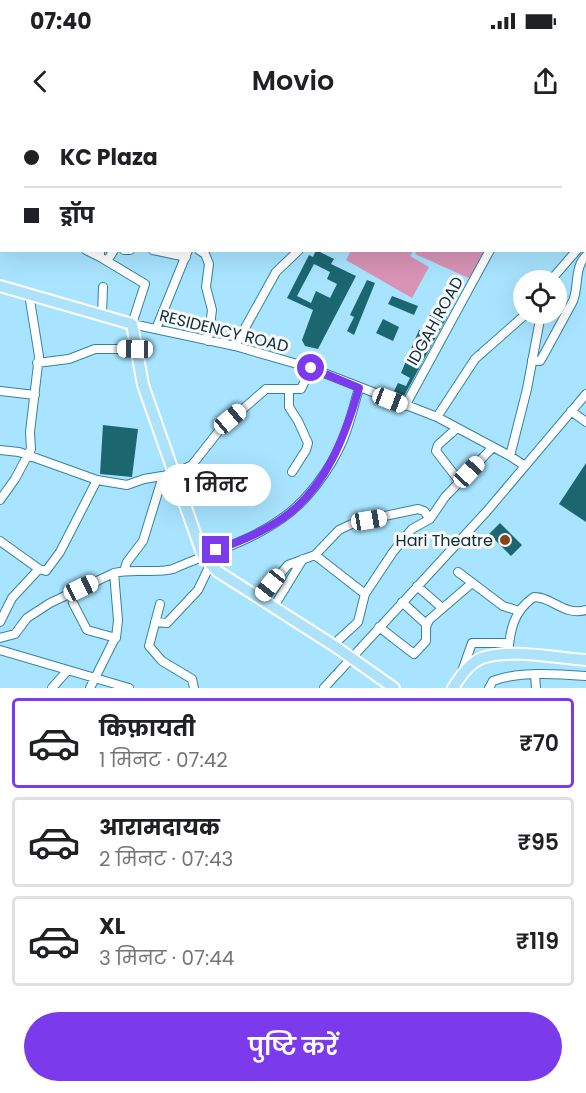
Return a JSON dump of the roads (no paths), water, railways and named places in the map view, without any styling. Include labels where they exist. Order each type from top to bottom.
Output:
[{"type":"main road","name":"RESIDENCY ROAD","points":[[0,286],[132,324]]},
{"type":"main road","points":[[132,324],[143,385],[168,475],[206,560],[273,608],[333,645],[394,688]]},
{"type":"main road","points":[[460,682],[480,658],[508,649],[586,660]]},
{"type":"main road","points":[[453,688],[483,664],[496,661],[514,659],[586,665]]},
{"type":"street","points":[[156,329],[187,254],[170,252]]},
{"type":"street","points":[[204,252],[209,264],[206,292],[212,310],[208,341]]},
{"type":"street","points":[[235,346],[276,272],[297,252]]},
{"type":"street","name":"IDGAH ROAD","points":[[405,406],[489,252]]},
{"type":"street","points":[[563,268],[575,252]]},
{"type":"street","points":[[102,256],[146,284],[132,324]]},
{"type":"street","points":[[532,360],[540,361],[568,309],[576,291],[579,264],[586,256]]},
{"type":"street","points":[[102,315],[103,287]]},
{"type":"street","points":[[0,500],[28,456],[39,351],[29,294]]},
{"type":"street","name":"RESIDENCY ROAD","points":[[132,324],[235,346],[311,368],[437,417],[525,466]]},
{"type":"street","points":[[437,417],[475,359],[515,324]]},
{"type":"street","points":[[510,456],[539,324]]},
{"type":"street","points":[[38,363],[69,359],[95,349],[135,349]]},
{"type":"street","points":[[0,450],[19,452],[97,480],[127,485],[144,479],[168,475],[196,462],[222,427],[260,393],[272,388],[301,389],[311,368]]},
{"type":"street","points":[[0,638],[15,634],[27,618],[50,603],[114,573],[168,570],[206,560],[272,525],[298,505],[321,477],[339,449],[359,388]]},
{"type":"street","points":[[289,390],[289,407],[308,443],[292,472]]},
{"type":"street","points":[[0,391],[35,395]]},
{"type":"street","points":[[324,688],[487,511],[586,394]]},
{"type":"street","points":[[571,411],[586,422]]},
{"type":"street","points":[[457,428],[438,445],[436,451],[459,482]]},
{"type":"street","points":[[333,645],[358,621],[365,594],[393,552],[412,529],[430,519],[445,497],[493,447]]},
{"type":"street","points":[[124,571],[130,557],[143,541],[168,475]]},
{"type":"street","points":[[0,540],[39,569],[46,571],[60,552],[97,480]]},
{"type":"street","points":[[260,598],[284,568],[315,555],[333,535],[356,522],[418,509],[424,511],[430,519]]},
{"type":"street","points":[[315,555],[365,594]]},
{"type":"street","points":[[155,622],[167,623],[198,590],[206,560]]},
{"type":"street","points":[[273,608],[303,560]]},
{"type":"street","points":[[0,622],[12,598],[39,569]]},
{"type":"street","points":[[458,572],[504,606],[519,611]]},
{"type":"street","points":[[90,688],[118,628],[114,573]]},
{"type":"street","points":[[379,627],[414,654],[426,641],[426,624],[441,608],[456,599],[472,583]]},
{"type":"street","points":[[417,586],[441,608]]},
{"type":"street","points":[[460,682],[472,643],[508,649],[512,623],[526,602],[536,596],[565,610],[586,610]]},
{"type":"street","points":[[402,602],[426,624]]},
{"type":"street","points":[[73,603],[87,630],[115,638]]},
{"type":"street","points":[[160,604],[149,646],[162,661],[192,679],[194,688]]},
{"type":"street","points":[[0,650],[95,680],[129,688]]},
{"type":"street","points":[[52,688],[67,670]]},
{"type":"street","points":[[489,688],[490,684],[499,678],[535,675],[586,676]]},
{"type":"street","points":[[535,675],[536,688]]},
{"type":"place","name":"Hari Theatre","points":[[505,540]]}]
